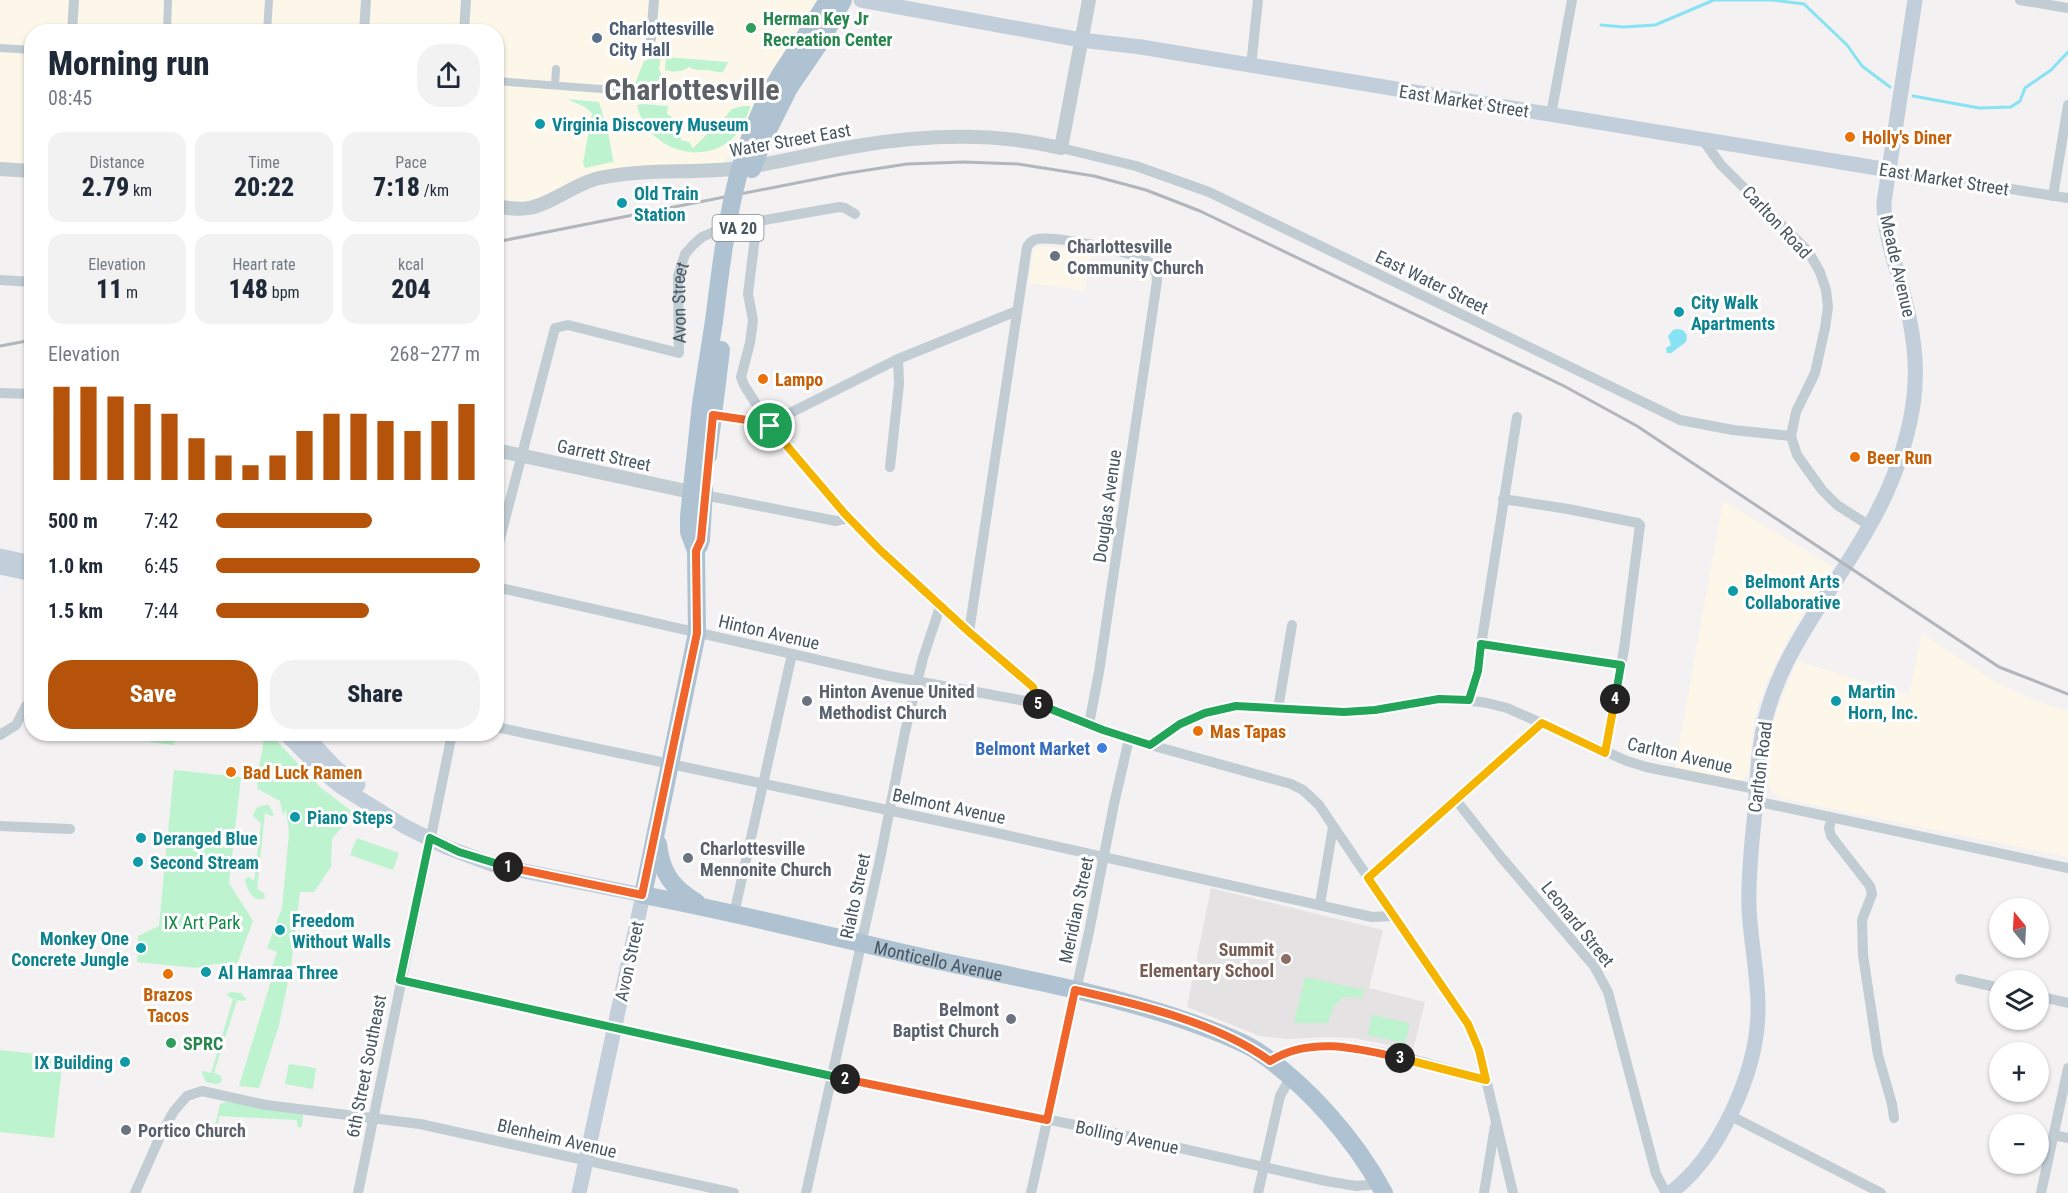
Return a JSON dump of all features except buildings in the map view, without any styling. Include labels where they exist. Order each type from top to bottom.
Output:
[{"type":"main road","name":"VA 20","points":[[801,57],[828,0]]},
{"type":"main road","name":"VA 20","points":[[801,57],[821,41],[843,0]]},
{"type":"main road","name":"East Market Street","points":[[861,0],[1081,40],[1141,47],[1889,170]]},
{"type":"main road","name":"Meade Avenue","points":[[1870,526],[1885,495],[1906,437],[1912,411],[1916,364],[1911,320],[1887,234],[1884,215],[1915,0]]},
{"type":"main road","name":"Avon Street","points":[[579,1193],[697,633],[696,551],[701,540],[698,494],[719,321],[746,185],[801,57]]},
{"type":"main road","name":"Carlton Road","points":[[1668,1193],[1693,1173],[1704,1159],[1729,1115],[1748,1072],[1756,1035],[1757,990],[1750,930],[1749,895],[1764,722],[1779,680],[1812,615],[1870,526]]},
{"type":"main road","points":[[0,556],[24,561]]},
{"type":"main road","points":[[0,567],[24,572]]},
{"type":"main road","name":"Monticello Avenue","points":[[293,741],[343,788],[404,826],[459,852],[494,865],[703,906],[861,944],[1075,990],[1146,1008],[1212,1030],[1240,1042],[1270,1061],[1290,1078],[1350,1141],[1381,1189]]},
{"type":"main road","name":"Monticello Avenue","points":[[311,741],[346,777],[410,819],[430,838]]},
{"type":"main road","name":"VA 20","points":[[657,828],[659,857],[668,880],[683,894],[703,906]]},
{"type":"main road","name":"Bolling Avenue","points":[[1381,1189],[1396,1193]]},
{"type":"street","points":[[72,24],[74,0]]},
{"type":"street","points":[[166,24],[168,0]]},
{"type":"street","points":[[268,24],[269,0]]},
{"type":"street","points":[[364,24],[366,0]]},
{"type":"street","points":[[464,24],[466,0]]},
{"type":"street","points":[[651,39],[654,0]]},
{"type":"street","points":[[1061,148],[1089,0]]},
{"type":"street","points":[[1251,66],[1258,0]]},
{"type":"street","points":[[1551,115],[1572,0]]},
{"type":"street","points":[[2020,0],[2068,8]]},
{"type":"street","points":[[0,48],[24,50]]},
{"type":"street","points":[[555,85],[556,69]]},
{"type":"street","points":[[504,82],[628,91]]},
{"type":"street","points":[[2053,196],[2068,105]]},
{"type":"street","name":"Water Street East","points":[[504,206],[530,208],[581,183],[600,178],[662,170],[743,168],[883,142],[983,138],[1020,140],[1061,148]]},
{"type":"street","name":"Carlton Road","points":[[1703,140],[1721,165],[1808,251],[1820,272],[1826,291],[1827,317],[1815,374],[1796,412],[1791,436]]},
{"type":"street","name":"East Water Street","points":[[1061,148],[1136,166],[1209,192],[1680,420],[1733,430],[1791,436]]},
{"type":"street","points":[[0,169],[24,170]]},
{"type":"street","name":"East Market Street","points":[[1889,170],[2068,198]]},
{"type":"street","name":"Avon Street","points":[[522,456],[555,328],[568,325],[679,353],[678,272],[684,254],[702,237],[713,231],[757,221],[839,207],[855,214]]},
{"type":"street","points":[[757,221],[748,294],[753,320],[750,343],[741,377],[744,385],[770,426],[849,518],[940,607],[1033,687],[1036,703]]},
{"type":"street","name":"Douglas Avenue","points":[[1017,312],[1028,247],[1030,243],[1039,239],[1093,245],[1146,260],[1156,272],[1155,293],[1111,595],[1089,724]]},
{"type":"street","points":[[0,280],[24,282]]},
{"type":"street","points":[[770,426],[780,418],[898,359],[1017,312]]},
{"type":"street","points":[[969,632],[1017,312]]},
{"type":"street","points":[[890,466],[899,394],[898,359]]},
{"type":"street","points":[[0,393],[24,394]]},
{"type":"street","points":[[706,414],[761,422],[770,426]]},
{"type":"street","points":[[1469,700],[1478,671],[1517,417]]},
{"type":"street","points":[[1791,436],[1797,455],[1822,490],[1837,505],[1870,526]]},
{"type":"street","name":"Garrett Street","points":[[504,452],[698,494]]},
{"type":"street","points":[[504,524],[522,456]]},
{"type":"street","points":[[698,494],[836,521],[849,518]]},
{"type":"street","points":[[1503,499],[1568,509],[1640,525],[1621,665],[1605,753]]},
{"type":"street","name":"Hinton Avenue","points":[[504,589],[917,681],[1036,703],[1129,739],[1291,784],[1311,797],[1468,1024],[1479,1050],[1513,1193]]},
{"type":"street","name":"Rialto Street","points":[[806,1193],[917,681],[940,607]]},
{"type":"street","points":[[1278,709],[1292,625]]},
{"type":"street","points":[[1481,644],[1621,665]]},
{"type":"street","points":[[734,914],[792,654]]},
{"type":"street","name":"Carlton Avenue","points":[[1150,745],[1180,724],[1220,709],[1245,706],[1344,712],[1375,710],[1430,700],[1469,700],[1507,708],[1605,753],[1646,767],[1756,795],[1832,818],[2068,868]]},
{"type":"street","points":[[0,735],[16,725],[24,710]]},
{"type":"street","points":[[1368,878],[1542,723]]},
{"type":"street","name":"Belmont Avenue","points":[[504,729],[1104,857],[1372,917],[1394,916]]},
{"type":"street","name":"Meridian Street","points":[[1031,1193],[1129,739]]},
{"type":"street","name":"6th Street Southeast","points":[[358,1193],[451,741]]},
{"type":"street","name":"Leonard Street","points":[[1456,800],[1602,978],[1617,1021],[1656,1174],[1668,1193]]},
{"type":"street","points":[[1832,818],[1831,836],[1870,886],[1872,894],[1862,920],[1863,955],[1878,1055],[1894,1118]]},
{"type":"street","points":[[0,825],[70,830]]},
{"type":"street","points":[[1320,904],[1333,827]]},
{"type":"street","points":[[1960,979],[1989,986]]},
{"type":"street","name":"Bolling Avenue","points":[[400,980],[832,1076],[1326,1181],[1381,1189]]},
{"type":"street","points":[[2049,999],[2068,1003]]},
{"type":"street","points":[[1270,1061],[1292,1050],[1339,1046],[1371,1051],[1486,1080]]},
{"type":"street","points":[[2041,1193],[2068,1068]]},
{"type":"street","points":[[1258,1193],[1280,1096],[1290,1078]]},
{"type":"street","name":"Blenheim Avenue","points":[[135,1193],[162,1132],[182,1100],[192,1093],[210,1091],[266,1105],[420,1124],[734,1193]]},
{"type":"street","points":[[1729,1115],[1881,1193]]},
{"type":"street","points":[[1484,1193],[1496,1119]]},
{"type":"street","points":[[2054,1135],[2068,1138]]},
{"type":"shaded area","points":[[0,0],[821,0],[746,135],[719,170],[600,178],[537,206],[504,201],[504,24],[24,24],[24,171],[0,169]]},
{"type":"shaded area","points":[[1039,246],[1091,251],[1085,291],[1029,283],[1033,250]]},
{"type":"shaded area","points":[[1723,501],[1833,567],[1791,633],[1771,673],[1758,705],[1753,728],[1749,772],[1743,779],[1737,781],[1675,767]]},
{"type":"shaded area","points":[[1922,633],[1996,682],[2033,700],[2068,711],[2068,857],[1779,798],[1771,790],[1768,783],[1771,732],[1797,661],[1909,695]]},
{"type":"shaded area","name":"Summit Elementary School","points":[[1211,888],[1383,930],[1369,988],[1425,1002],[1413,1050],[1353,1038],[1286,1039],[1260,1036],[1187,1007]]},
{"type":"green space","points":[[657,56],[661,57],[659,68],[663,80],[660,85],[664,92],[662,98],[665,101],[634,98],[636,81],[644,61]]},
{"type":"green space","points":[[666,57],[728,62],[723,72],[697,70],[689,67],[674,72],[665,70]]},
{"type":"green space","points":[[567,99],[599,102],[614,164],[612,162],[585,168],[583,163],[592,113],[585,107]]},
{"type":"green space","points":[[637,105],[668,106],[667,114],[674,120],[674,128],[680,134],[681,140],[689,142],[693,148],[707,134],[714,132],[732,109],[751,106],[736,135],[723,145],[709,151],[693,152],[678,150],[664,143],[652,133],[643,121]]},
{"type":"green space","points":[[150,741],[175,741],[174,745]]},
{"type":"green space","points":[[262,741],[277,741],[321,788],[354,813],[332,839],[331,867],[314,892],[300,892],[291,967],[279,1025],[259,1088],[239,1086],[271,981],[269,976],[277,952],[267,948],[282,908],[289,833],[286,810],[283,815],[280,801],[258,789],[257,776]]},
{"type":"green space","name":"IX Art Park","points":[[174,770],[241,777],[229,883],[253,921],[237,964],[215,964],[196,968],[137,962],[138,936],[159,926]]},
{"type":"green space","points":[[269,805],[274,815],[265,813],[257,889],[264,893],[265,898],[257,899],[249,891],[245,879],[249,877],[254,881],[261,823],[253,816],[258,807]]},
{"type":"green space","points":[[357,838],[399,853],[393,870],[350,855]]},
{"type":"green space","points":[[1305,977],[1364,990],[1362,998],[1343,998],[1335,1005],[1328,1023],[1294,1023]]},
{"type":"green space","points":[[231,992],[241,993],[246,999],[237,1000],[214,1073],[220,1075],[222,1080],[215,1084],[206,1082],[202,1074],[203,1071],[211,1073],[233,999],[226,995]]},
{"type":"green space","points":[[1372,1015],[1410,1023],[1405,1043],[1368,1035]]},
{"type":"green space","points":[[0,1050],[63,1057],[54,1138],[0,1132]]},
{"type":"green space","points":[[289,1064],[316,1068],[313,1089],[285,1084]]},
{"type":"green space","points":[[226,1102],[299,1112],[303,1115],[302,1126],[300,1128],[297,1126],[297,1120],[219,1116],[218,1125],[215,1126],[220,1104]]},
{"type":"water","points":[[1677,329],[1683,330],[1687,335],[1686,342],[1671,353],[1667,353],[1666,348],[1671,345],[1668,336]]},
{"type":"waterway","points":[[1601,25],[1623,27],[1655,25],[1714,0],[1772,0],[1804,4],[1847,45],[1862,66],[1890,87]]},
{"type":"waterway","points":[[1913,96],[1979,108],[2011,107],[2020,101],[2025,88],[2051,70],[2068,52]]},
{"type":"railway","points":[[504,240],[842,174],[907,164],[964,162],[1018,164],[1094,176],[1146,190],[1200,211],[1564,386],[1637,426],[1999,667],[2068,694]]},
{"type":"railway","points":[[0,346],[24,342]]},
{"type":"place","name":"Herman Key Jr Recreation Center","points":[[751,28]]},
{"type":"place","name":"Charlottesville City Hall","points":[[597,38]]},
{"type":"place","name":"Virginia Discovery Museum","points":[[540,124]]},
{"type":"place","name":"Holly's Diner","points":[[1850,137]]},
{"type":"place","name":"Old Train Station","points":[[622,203]]},
{"type":"place","name":"Charlottesville Community Church","points":[[1055,256]]},
{"type":"place","name":"City Walk Apartments","points":[[1679,312]]},
{"type":"place","name":"Lampo","points":[[763,379]]},
{"type":"place","name":"Beer Run","points":[[1855,457]]},
{"type":"place","name":"Belmont Arts Collaborative","points":[[1733,591]]},
{"type":"place","name":"Hinton Avenue United Methodist Church","points":[[807,701]]},
{"type":"place","name":"Martin Horn, Inc.","points":[[1836,701]]},
{"type":"place","name":"Mas Tapas","points":[[1198,731]]},
{"type":"place","name":"Belmont Market","points":[[1102,748]]},
{"type":"place","name":"Bad Luck Ramen","points":[[231,772]]},
{"type":"place","name":"Piano Steps","points":[[295,817]]},
{"type":"place","name":"Deranged Blue","points":[[141,838]]},
{"type":"place","name":"Charlottesville Mennonite Church","points":[[688,858]]},
{"type":"place","name":"Second Stream","points":[[138,862]]},
{"type":"place","name":"Freedom Without Walls","points":[[280,930]]},
{"type":"place","name":"Monkey One Concrete Jungle","points":[[141,948]]},
{"type":"place","name":"Summit Elementary School","points":[[1286,959]]},
{"type":"place","name":"Al Hamraa Three","points":[[206,972]]},
{"type":"place","name":"Brazos Tacos","points":[[168,974]]},
{"type":"place","name":"Belmont Baptist Church","points":[[1011,1019]]},
{"type":"place","name":"SPRC","points":[[171,1043]]},
{"type":"place","name":"IX Building","points":[[125,1062]]},
{"type":"place","name":"Portico Church","points":[[126,1130]]},
{"type":"district","name":"Charlottesville","points":[[692,89]]},
{"type":"route","points":[[713,415],[761,422],[770,426],[845,514],[880,550],[1033,687],[1036,703],[1103,730],[1150,745],[1180,724],[1205,713],[1236,706],[1344,712],[1375,710],[1439,699],[1469,700],[1478,671],[1481,644],[1527,649],[1621,665],[1605,753],[1542,723],[1368,878],[1468,1024],[1479,1050],[1486,1080],[1347,1047],[1308,1047],[1292,1050],[1270,1061],[1254,1049],[1212,1030],[1116,999],[1075,990],[1047,1120],[825,1075],[400,980],[430,838],[446,847],[494,865],[642,895],[697,633],[696,551],[701,540],[705,477],[713,415]]}]
